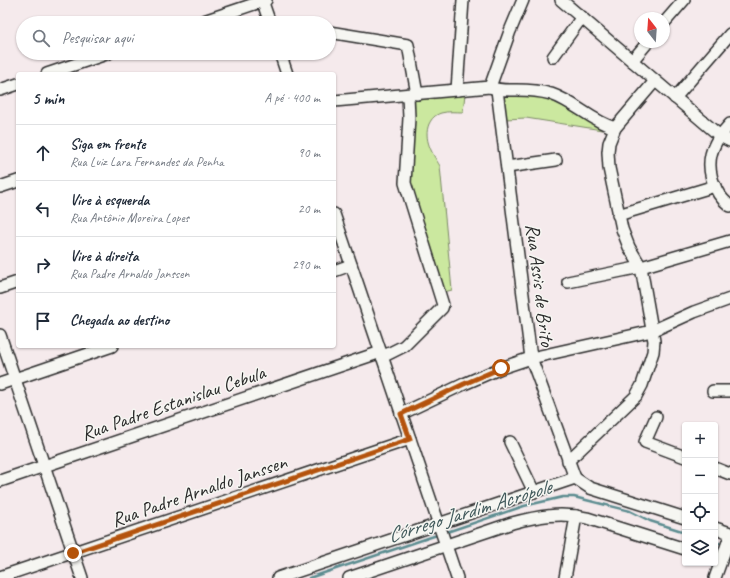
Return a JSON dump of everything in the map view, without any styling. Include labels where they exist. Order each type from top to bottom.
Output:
[{"type":"street","points":[[218,16],[263,0],[268,16]]},
{"type":"street","points":[[457,90],[463,0]]},
{"type":"street","name":"Rua Assis de Brito","points":[[523,0],[510,30],[493,89],[507,167],[531,358],[575,478]]},
{"type":"street","points":[[561,0],[655,81],[725,138]]},
{"type":"street","points":[[670,15],[680,1]]},
{"type":"street","points":[[554,57],[582,17]]},
{"type":"street","points":[[336,33],[408,45],[413,94]]},
{"type":"street","points":[[676,98],[730,34]]},
{"type":"street","points":[[632,61],[643,48]]},
{"type":"street","points":[[52,72],[88,60]]},
{"type":"street","points":[[282,60],[286,72]]},
{"type":"street","points":[[568,461],[631,401],[639,391],[653,352],[654,347],[652,331],[641,267],[625,238],[618,215],[608,159],[609,143],[615,128],[655,81]]},
{"type":"street","points":[[0,90],[16,85]]},
{"type":"street","points":[[336,101],[457,90],[534,90],[566,101],[598,122],[615,128]]},
{"type":"street","name":"Rua Padre Estanislau Cebula","points":[[0,481],[404,346],[442,308],[443,305],[405,184],[409,118],[413,94]]},
{"type":"street","points":[[730,124],[725,138],[715,143],[710,159],[710,170],[715,186],[721,197],[730,206]]},
{"type":"street","points":[[507,167],[556,160]]},
{"type":"street","points":[[0,187],[16,182]]},
{"type":"street","points":[[618,215],[715,186]]},
{"type":"street","points":[[336,220],[456,578]]},
{"type":"street","points":[[568,282],[641,267],[730,241]]},
{"type":"street","points":[[336,270],[351,266]]},
{"type":"street","points":[[0,288],[16,283]]},
{"type":"street","points":[[401,414],[477,378],[531,358],[652,331],[694,312],[730,299]]},
{"type":"street","points":[[0,335],[82,578]]},
{"type":"street","points":[[0,384],[106,348]]},
{"type":"street","points":[[713,391],[730,391]]},
{"type":"street","points":[[656,417],[645,442],[682,456]]},
{"type":"street","name":"Rua Padre Arnaldo Janssen","points":[[0,577],[410,439]]},
{"type":"street","points":[[510,442],[534,492]]},
{"type":"street","points":[[718,469],[730,474]]},
{"type":"street","points":[[278,578],[575,478],[590,488],[682,517]]},
{"type":"street","points":[[348,578],[528,518],[556,514],[576,516],[682,548]]},
{"type":"street","points":[[566,578],[576,516]]},
{"type":"street","points":[[718,529],[730,533]]},
{"type":"street","points":[[715,578],[730,536]]},
{"type":"green space","points":[[465,94],[463,112],[446,112],[437,115],[431,120],[427,130],[429,146],[440,166],[452,290],[444,292],[410,183],[413,101]]},
{"type":"green space","points":[[502,95],[533,96],[551,100],[570,109],[602,130],[526,118],[505,119]]},
{"type":"waterway","name":"Córrego Jardim Acrópole","points":[[444,533],[524,506],[563,497],[574,497],[630,511],[650,521],[682,531]]},
{"type":"waterway","name":"Córrego Jardim Acrópole","points":[[309,578],[440,534]]},
{"type":"route","points":[[73,553],[410,439],[401,414],[501,368]]}]
